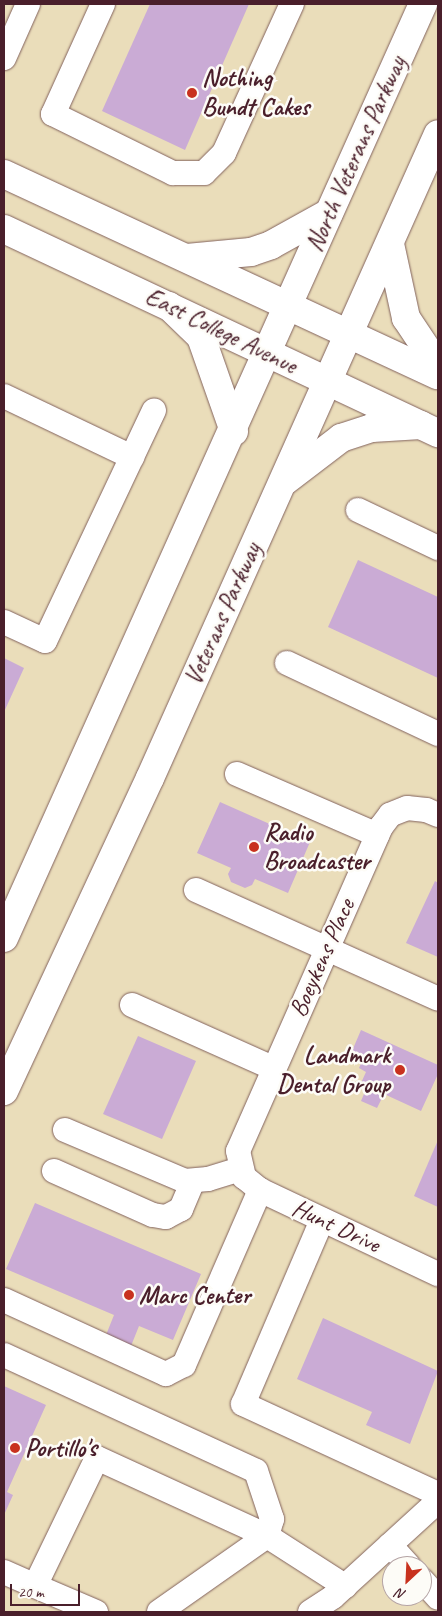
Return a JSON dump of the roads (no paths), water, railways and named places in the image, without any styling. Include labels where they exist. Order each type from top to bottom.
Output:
[{"type":"main road","name":"North Veterans Parkway","points":[[288,303],[423,4]]},
{"type":"main road","name":"Veterans Parkway","points":[[4,1091],[282,484],[438,134]]},
{"type":"main road","name":"East College Avenue","points":[[4,174],[288,303],[438,375]]},
{"type":"main road","points":[[187,258],[251,252],[270,245],[329,213]]},
{"type":"main road","name":"East College Avenue","points":[[4,229],[430,429]]},
{"type":"main road","points":[[390,244],[406,318],[438,366]]},
{"type":"main road","points":[[4,938],[234,431],[288,303]]},
{"type":"main road","points":[[170,306],[200,337],[234,431]]},
{"type":"main road","points":[[282,484],[341,438],[372,428],[430,429]]},
{"type":"street","points":[[4,58],[28,4]]},
{"type":"street","points":[[103,4],[53,114],[174,173],[204,173],[224,153],[292,4]]},
{"type":"street","points":[[4,396],[132,457]]},
{"type":"street","points":[[4,622],[45,642],[154,410]]},
{"type":"street","points":[[358,510],[438,548]]},
{"type":"street","points":[[287,663],[438,734]]},
{"type":"street","points":[[237,774],[377,835]]},
{"type":"street","name":"Boeykens Place","points":[[240,1169],[240,1145],[384,821],[398,811],[415,807],[438,815]]},
{"type":"street","points":[[196,890],[438,999]]},
{"type":"street","points":[[132,1005],[273,1068]]},
{"type":"street","points":[[65,1130],[167,1176],[194,1181],[240,1169]]},
{"type":"street","name":"Hunt Drive","points":[[240,1169],[260,1190],[438,1274]]},
{"type":"street","points":[[54,1171],[154,1215],[166,1217],[181,1209],[194,1181]]},
{"type":"street","points":[[4,1300],[166,1374],[184,1365],[260,1190]]},
{"type":"street","points":[[322,1220],[243,1404],[438,1494]]},
{"type":"street","points":[[4,1355],[256,1471],[272,1519],[267,1536],[159,1612]]},
{"type":"street","points":[[35,1586],[97,1458],[267,1536],[345,1586]]},
{"type":"street","points":[[310,1612],[345,1586],[390,1545],[433,1512]]},
{"type":"street","points":[[390,1545],[400,1556]]},
{"type":"street","points":[[4,1572],[96,1612]]},
{"type":"place","name":"Nothing Bundt Cakes","points":[[192,93]]},
{"type":"place","name":"Radio Broadcaster","points":[[254,847]]},
{"type":"place","name":"Landmark Dental Group","points":[[400,1070]]},
{"type":"place","name":"Marc Center","points":[[129,1295]]},
{"type":"place","name":"Portillo's","points":[[15,1448]]}]
